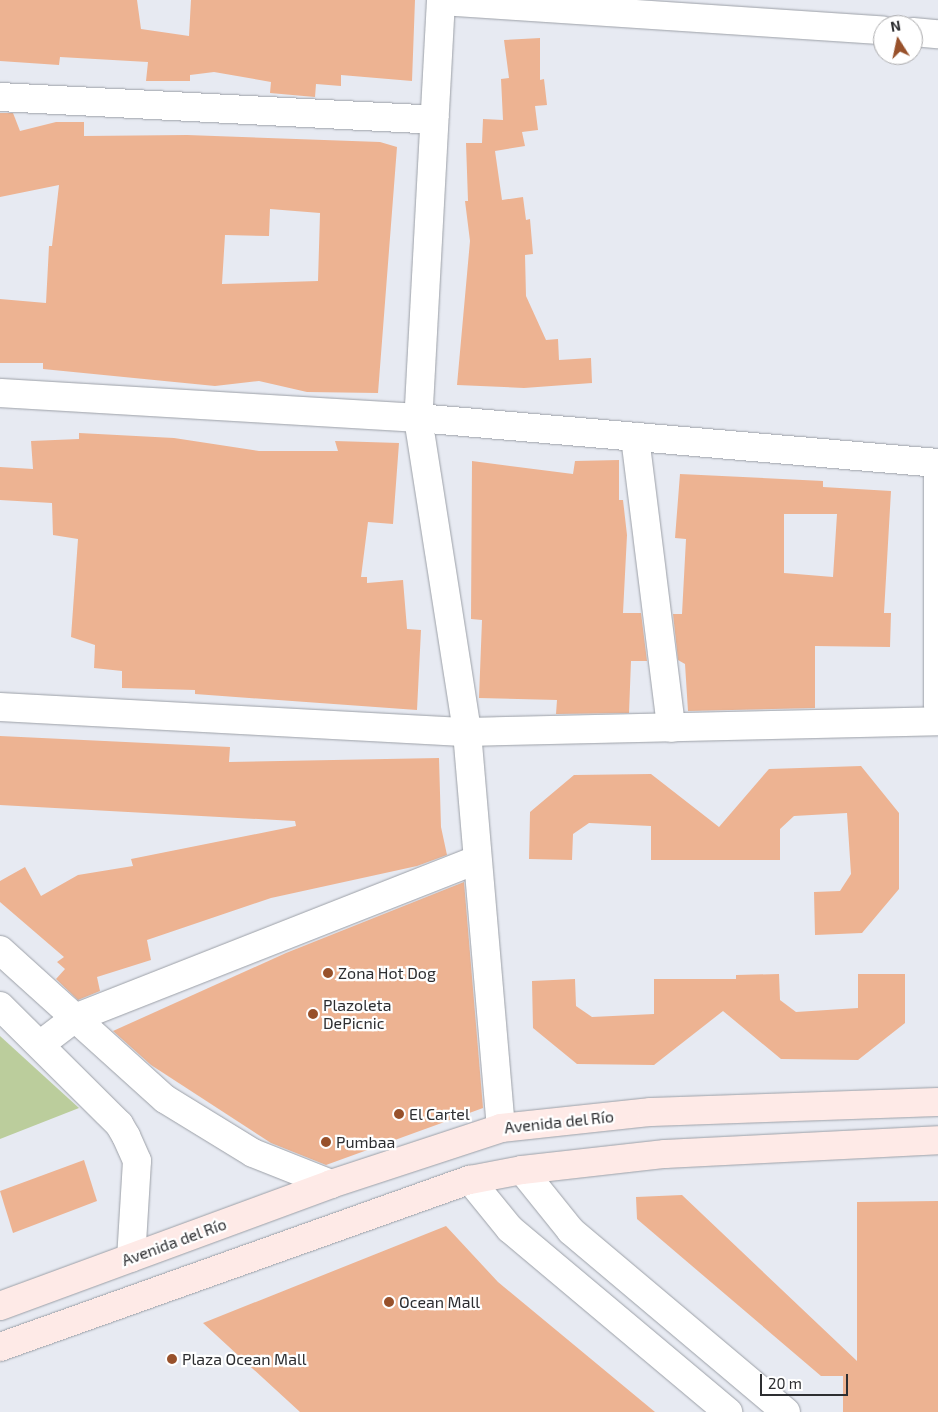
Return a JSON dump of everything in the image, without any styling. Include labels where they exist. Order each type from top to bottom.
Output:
[{"type":"main road","name":"Avenida del Río","points":[[0,1306],[331,1184],[501,1128],[652,1112],[938,1102]]},
{"type":"main road","points":[[0,1347],[470,1180],[522,1170],[665,1154],[938,1140]]},
{"type":"street","points":[[501,1128],[476,860],[467,732],[418,418],[441,0],[873,29]]},
{"type":"street","points":[[923,33],[938,34]]},
{"type":"street","points":[[0,97],[434,120]]},
{"type":"street","points":[[0,393],[418,418],[938,463],[938,706]]},
{"type":"street","points":[[636,437],[671,728]]},
{"type":"street","points":[[0,707],[467,732],[938,721]]},
{"type":"street","points":[[40,1044],[75,1018],[476,860]]},
{"type":"street","points":[[0,950],[165,1098],[253,1153],[331,1184]]},
{"type":"street","points":[[0,1006],[120,1124],[137,1161],[131,1258]]},
{"type":"street","points":[[522,1170],[571,1231],[786,1412]]},
{"type":"street","points":[[470,1180],[510,1229],[728,1412]]},
{"type":"green space","points":[[0,1036],[79,1108],[0,1139]]},
{"type":"building","points":[[0,0],[137,0],[141,29],[189,36],[191,0],[415,0],[412,81],[341,75],[341,86],[316,84],[315,97],[270,93],[271,82],[214,72],[190,75],[190,81],[146,81],[148,62],[60,57],[59,65],[0,61]]},
{"type":"building","points":[[540,38],[540,80],[544,79],[547,105],[535,106],[538,130],[522,132],[525,146],[495,151],[502,200],[523,197],[526,220],[530,219],[533,254],[525,255],[526,296],[546,340],[558,339],[559,360],[591,358],[592,383],[524,388],[457,385],[470,241],[465,201],[468,201],[466,143],[482,143],[483,119],[503,120],[501,79],[509,78],[504,40]]},
{"type":"building","points":[[0,113],[13,113],[20,131],[56,122],[84,122],[84,136],[187,135],[380,142],[397,147],[378,393],[307,392],[259,381],[215,386],[43,369],[43,363],[0,363],[0,299],[46,303],[49,246],[52,246],[59,185],[0,197]],"holes":[[[270,209],[320,213],[318,281],[222,284],[225,235],[269,236]]]},
{"type":"building","points":[[79,433],[174,438],[259,451],[338,451],[335,441],[399,443],[393,524],[368,522],[361,577],[367,577],[367,583],[403,580],[407,629],[421,630],[417,710],[195,694],[195,690],[122,688],[122,671],[94,668],[95,645],[71,637],[78,539],[53,535],[52,503],[0,500],[0,467],[33,469],[31,441],[79,439]]},
{"type":"building","points":[[619,460],[619,500],[623,500],[627,535],[623,613],[641,613],[647,661],[631,661],[629,713],[556,714],[557,700],[479,698],[482,620],[471,619],[472,461],[573,474],[575,461]]},
{"type":"building","points":[[680,474],[823,481],[823,487],[891,491],[884,613],[891,613],[890,647],[815,646],[815,708],[688,711],[685,664],[678,660],[673,614],[682,614],[686,539],[675,538]],"holes":[[[784,514],[837,514],[833,577],[784,573]]]},
{"type":"building","points":[[0,736],[230,747],[229,762],[439,758],[441,827],[447,855],[417,866],[271,898],[147,940],[151,960],[97,977],[100,991],[78,1000],[56,979],[65,969],[57,962],[64,957],[0,902],[0,881],[25,867],[41,896],[78,875],[133,866],[131,859],[296,826],[295,821],[0,805]]},
{"type":"building","points":[[861,766],[899,813],[899,889],[862,933],[815,935],[814,892],[840,891],[851,874],[847,813],[794,816],[780,829],[780,860],[651,860],[651,826],[589,823],[573,834],[572,860],[529,859],[530,812],[574,775],[651,774],[719,827],[769,769]]},
{"type":"building","name":"Plazoleta DePicnic","points":[[464,882],[483,1108],[326,1165],[271,1143],[151,1065],[113,1031],[286,953]]},
{"type":"building","points":[[779,974],[780,1000],[796,1012],[858,1008],[858,974],[905,974],[905,1023],[858,1060],[781,1059],[723,1011],[654,1065],[577,1064],[533,1028],[532,981],[575,979],[576,1006],[592,1017],[654,1014],[654,979],[736,979],[736,975]]},
{"type":"building","points":[[84,1160],[97,1201],[13,1233],[0,1191]]},
{"type":"building","points":[[682,1195],[857,1361],[857,1202],[938,1201],[938,1412],[843,1412],[843,1376],[821,1376],[637,1219],[636,1197]]},
{"type":"building","name":"Ocean Mall","points":[[446,1226],[498,1282],[655,1412],[300,1412],[203,1323]]},
{"type":"place","name":"Zona Hot Dog","points":[[328,973]]},
{"type":"place","name":"Plazoleta DePicnic","points":[[313,1014]]},
{"type":"place","name":"El Cartel","points":[[399,1114]]},
{"type":"place","name":"Pumbaa","points":[[326,1142]]},
{"type":"place","name":"Ocean Mall","points":[[389,1302]]},
{"type":"place","name":"Plaza Ocean Mall","points":[[172,1359]]}]
